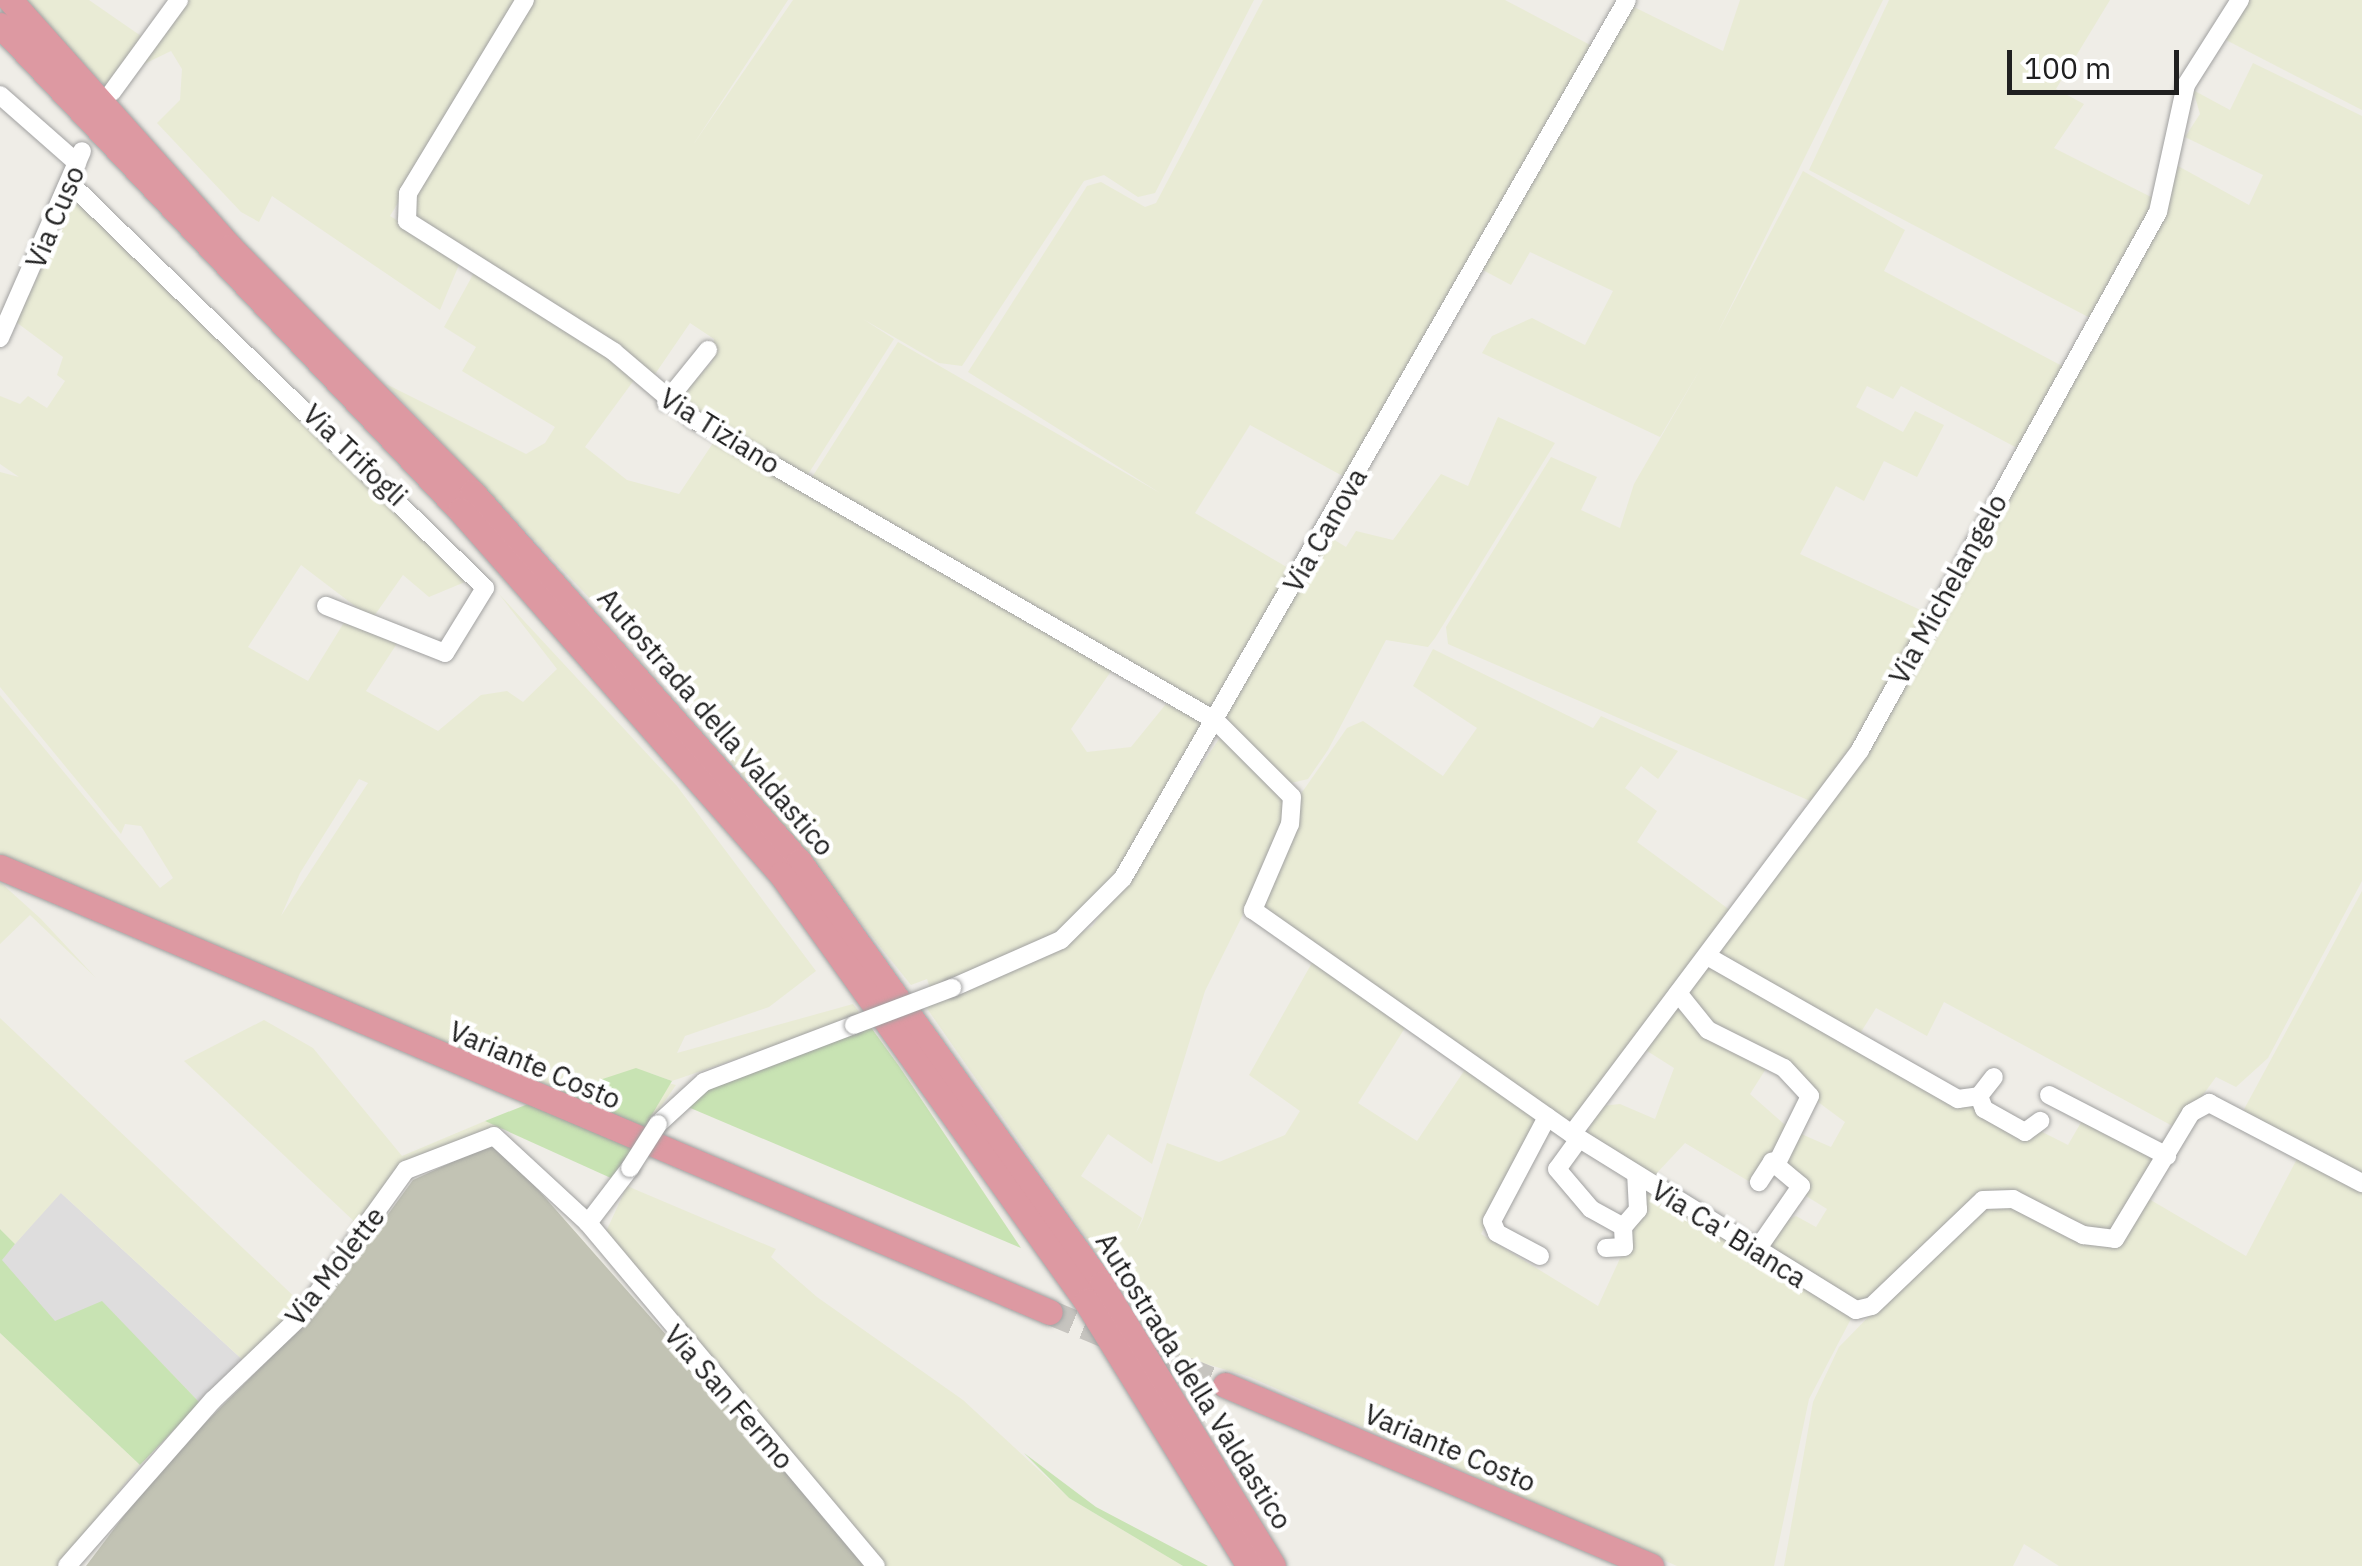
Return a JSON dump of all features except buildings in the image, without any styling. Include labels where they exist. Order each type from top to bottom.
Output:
[{"type":"highway","name":"Autostrada della Valdastico","points":[[10,0],[217,232],[472,492],[799,861],[1101,1284],[1273,1566]]},
{"type":"highway","name":"Autostrada della Valdastico","points":[[0,26],[460,510],[768,858],[878,998],[1086,1301],[1248,1566]]},
{"type":"highway","name":"Variante Costo","points":[[0,868],[1050,1312]]},
{"type":"highway","name":"Variante Costo","points":[[1225,1385],[1651,1566]]},
{"type":"street","points":[[112,92],[179,0]]},
{"type":"street","name":"Via Tiziano","points":[[525,0],[403,213],[630,363],[666,402],[1216,722]]},
{"type":"street","name":"Via Canova","points":[[588,1223],[658,1124],[704,1082],[1033,956],[1091,918],[1216,722],[1626,0]]},
{"type":"street","name":"Via Michelangelo","points":[[1624,1227],[1591,1210],[1557,1168],[1678,993],[1860,750],[2158,212],[2186,85],[2240,0]]},
{"type":"street","name":"Via Cuso","points":[[0,95],[80,157],[0,338]]},
{"type":"street","name":"Via Trifogli","points":[[70,182],[486,588],[445,653],[326,606]]},
{"type":"street","points":[[666,402],[708,350]]},
{"type":"street","name":"Via Ca' Bianca","points":[[1216,722],[1292,797],[1290,824],[1253,910],[1576,1136],[1756,1251],[1864,1310],[1982,1200],[2013,1199],[2082,1235],[2115,1239],[2191,1113],[2215,1103],[2362,1183]]},
{"type":"street","points":[[1707,956],[1952,1096],[1980,1096]]},
{"type":"street","points":[[1678,993],[1708,1030],[1803,1085],[1809,1110],[1777,1163],[1759,1182]]},
{"type":"street","points":[[1980,1096],[1994,1077]]},
{"type":"street","points":[[2048,1095],[2167,1156]]},
{"type":"street","points":[[1980,1096],[1984,1109],[2025,1132],[2040,1121]]},
{"type":"street","points":[[1540,1256],[1497,1234],[1492,1221],[1547,1117]]},
{"type":"street","name":"Via Molette","points":[[67,1566],[212,1400],[301,1316],[406,1170],[494,1136],[588,1223]]},
{"type":"street","points":[[1756,1251],[1801,1186],[1777,1163]]},
{"type":"street","points":[[1606,1248],[1624,1247],[1624,1227],[1638,1210],[1636,1175]]},
{"type":"street","name":"Via San Fermo","points":[[588,1223],[876,1566]]},
{"type":"shaded area","points":[[23,0],[89,0],[141,36],[107,88]]},
{"type":"shaded area","points":[[186,0],[521,0],[390,216],[461,260],[440,310],[272,196],[259,222],[241,212],[157,123],[180,100],[182,69],[171,51],[142,65]]},
{"type":"shaded area","points":[[530,0],[788,0],[693,145],[793,0],[1254,0],[1155,193],[1138,197],[1104,175],[1084,181],[962,366],[939,363],[863,319],[894,339],[805,479],[679,399],[712,362],[714,339],[690,323],[651,380],[418,226],[408,203]]},
{"type":"shaded area","points":[[1263,0],[1505,0],[1594,47],[1348,479],[1250,425],[1195,513],[1295,572],[1212,710],[809,482],[898,342],[1160,493],[968,372],[1087,186],[1101,182],[1145,207],[1156,203]]},
{"type":"shaded area","points":[[1740,0],[1883,0],[1717,334],[1803,171],[1905,230],[1884,271],[2064,367],[2017,448],[1901,386],[1893,399],[1867,386],[1856,407],[1903,432],[1915,411],[1944,425],[1917,477],[1884,461],[1864,501],[1836,486],[1800,554],[1929,614],[1817,804],[1448,644],[1446,627],[1551,457],[1597,477],[1581,510],[1620,528],[1634,484],[1702,366],[1660,437],[1482,353],[1492,336],[1532,318],[1585,345],[1613,291],[1530,252],[1511,285],[1481,269],[1632,6],[1723,51]]},
{"type":"shaded area","points":[[1889,0],[2110,0],[2056,89],[2084,104],[2054,148],[2155,199],[2092,319],[1809,170]]},
{"type":"shaded area","points":[[2247,0],[2362,0],[2362,110],[2226,40]]},
{"type":"shaded area","points":[[2253,63],[2362,116],[2362,881],[2268,1058],[2236,1087],[2216,1077],[2178,1129],[1944,1002],[1927,1036],[1876,1008],[1856,1040],[1715,956],[1856,767],[2165,212],[2178,166],[2249,205],[2263,175],[2185,137],[2200,114],[2193,90],[2230,110]]},
{"type":"shaded area","points":[[76,196],[465,582],[429,597],[403,575],[372,619],[301,565],[248,647],[308,681],[348,616],[398,642],[366,691],[438,731],[481,695],[507,691],[523,702],[557,669],[499,594],[677,786],[816,971],[769,1007],[685,1036],[677,1053],[853,1004],[862,1016],[672,1081],[650,1073],[643,1077],[676,1085],[648,1125],[622,1121],[0,861],[0,695],[160,888],[173,878],[141,826],[125,824],[121,834],[0,687],[0,472],[19,477],[0,464],[0,396],[20,404],[28,396],[47,408],[65,381],[57,375],[63,357],[16,322]],"holes":[[[359,779],[368,783],[281,916],[300,873]]]},
{"type":"shaded area","points":[[475,271],[637,376],[585,447],[627,480],[679,494],[717,437],[1114,667],[1071,729],[1087,752],[1131,747],[1166,704],[1204,721],[1118,876],[1054,941],[930,988],[927,979],[911,985],[655,667],[386,384],[526,454],[545,443],[555,427],[462,371],[476,347],[444,327]]},
{"type":"shaded area","points":[[1498,417],[1555,443],[1435,638],[1428,647],[1386,640],[1328,750],[1308,779],[1291,783],[1236,738],[1226,715],[1328,536],[1346,547],[1356,531],[1393,540],[1441,474],[1468,486]]},
{"type":"shaded area","points":[[1433,649],[1593,728],[1601,716],[1678,751],[1658,779],[1641,766],[1625,788],[1657,811],[1637,842],[1734,913],[1570,1124],[1267,915],[1260,899],[1298,798],[1347,728],[1363,721],[1443,776],[1477,728],[1413,686]]},
{"type":"shaded area","points":[[1221,736],[1282,789],[1288,807],[1275,850],[1205,991],[1152,1164],[1108,1134],[1081,1176],[1142,1218],[1136,1233],[1143,1219],[1167,1143],[1219,1162],[1285,1135],[1300,1111],[1249,1075],[1313,961],[1408,1023],[1358,1103],[1417,1141],[1466,1068],[1541,1120],[1481,1234],[1598,1306],[1642,1211],[1643,1186],[1853,1315],[1809,1399],[1774,1566],[1677,1566],[1250,1377],[1166,1352],[926,1007],[1092,927]]},
{"type":"shaded area","points":[[0,882],[96,978],[30,915],[0,944]]},
{"type":"shaded area","points":[[2362,891],[2362,1179],[2242,1113]]},
{"type":"shaded area","points":[[1709,962],[2068,1145],[2083,1119],[2160,1157],[2109,1236],[1994,1194],[1865,1305],[1763,1252],[1782,1222],[1796,1216],[1816,1227],[1827,1209],[1803,1194],[1784,1160],[1799,1133],[1831,1147],[1845,1122],[1683,1002]]},
{"type":"shaded area","points":[[1678,1000],[1769,1064],[1750,1094],[1792,1131],[1755,1185],[1685,1143],[1655,1175],[1586,1135],[1601,1106],[1620,1104],[1655,1119],[1674,1068],[1644,1049]]},
{"type":"shaded area","points":[[0,1018],[302,1304],[246,1363],[61,1193],[15,1244],[0,1229]]},
{"type":"shaded area","points":[[264,1020],[313,1048],[402,1156],[485,1121],[502,1128],[439,1150],[359,1226],[184,1061]]},
{"type":"shaded area","points":[[496,1142],[870,1566],[86,1566],[160,1468],[319,1309],[413,1180]]},
{"type":"shaded area","points":[[2298,1157],[2362,1191],[2362,1566],[2059,1566],[2024,1544],[2013,1566],[1784,1566],[1813,1402],[1839,1347],[1974,1209],[2007,1203],[2120,1241],[2149,1199],[2246,1256]]},
{"type":"shaded area","points":[[627,1186],[776,1249],[771,1257],[817,1297],[963,1400],[1069,1498],[1183,1566],[885,1566],[604,1236]]},
{"type":"shaded area","points":[[60,1192],[246,1363],[200,1403],[102,1302],[55,1322],[1,1260]]},
{"type":"shaded area","points":[[0,1333],[140,1465],[58,1566],[0,1566]]},
{"type":"green space","points":[[870,1026],[1021,1248],[688,1107],[695,1095]]},
{"type":"green space","points":[[636,1068],[672,1081],[644,1128],[560,1093]]},
{"type":"green space","points":[[528,1104],[632,1148],[613,1179],[485,1121]]},
{"type":"green space","points":[[0,1229],[15,1244],[2,1260],[55,1321],[102,1301],[200,1403],[140,1465],[0,1333]]},
{"type":"green space","points":[[1024,1453],[1096,1507],[1208,1566],[1183,1566],[1069,1498]]},
{"type":"tunnel","points":[[1050,1312],[1225,1385]]}]
